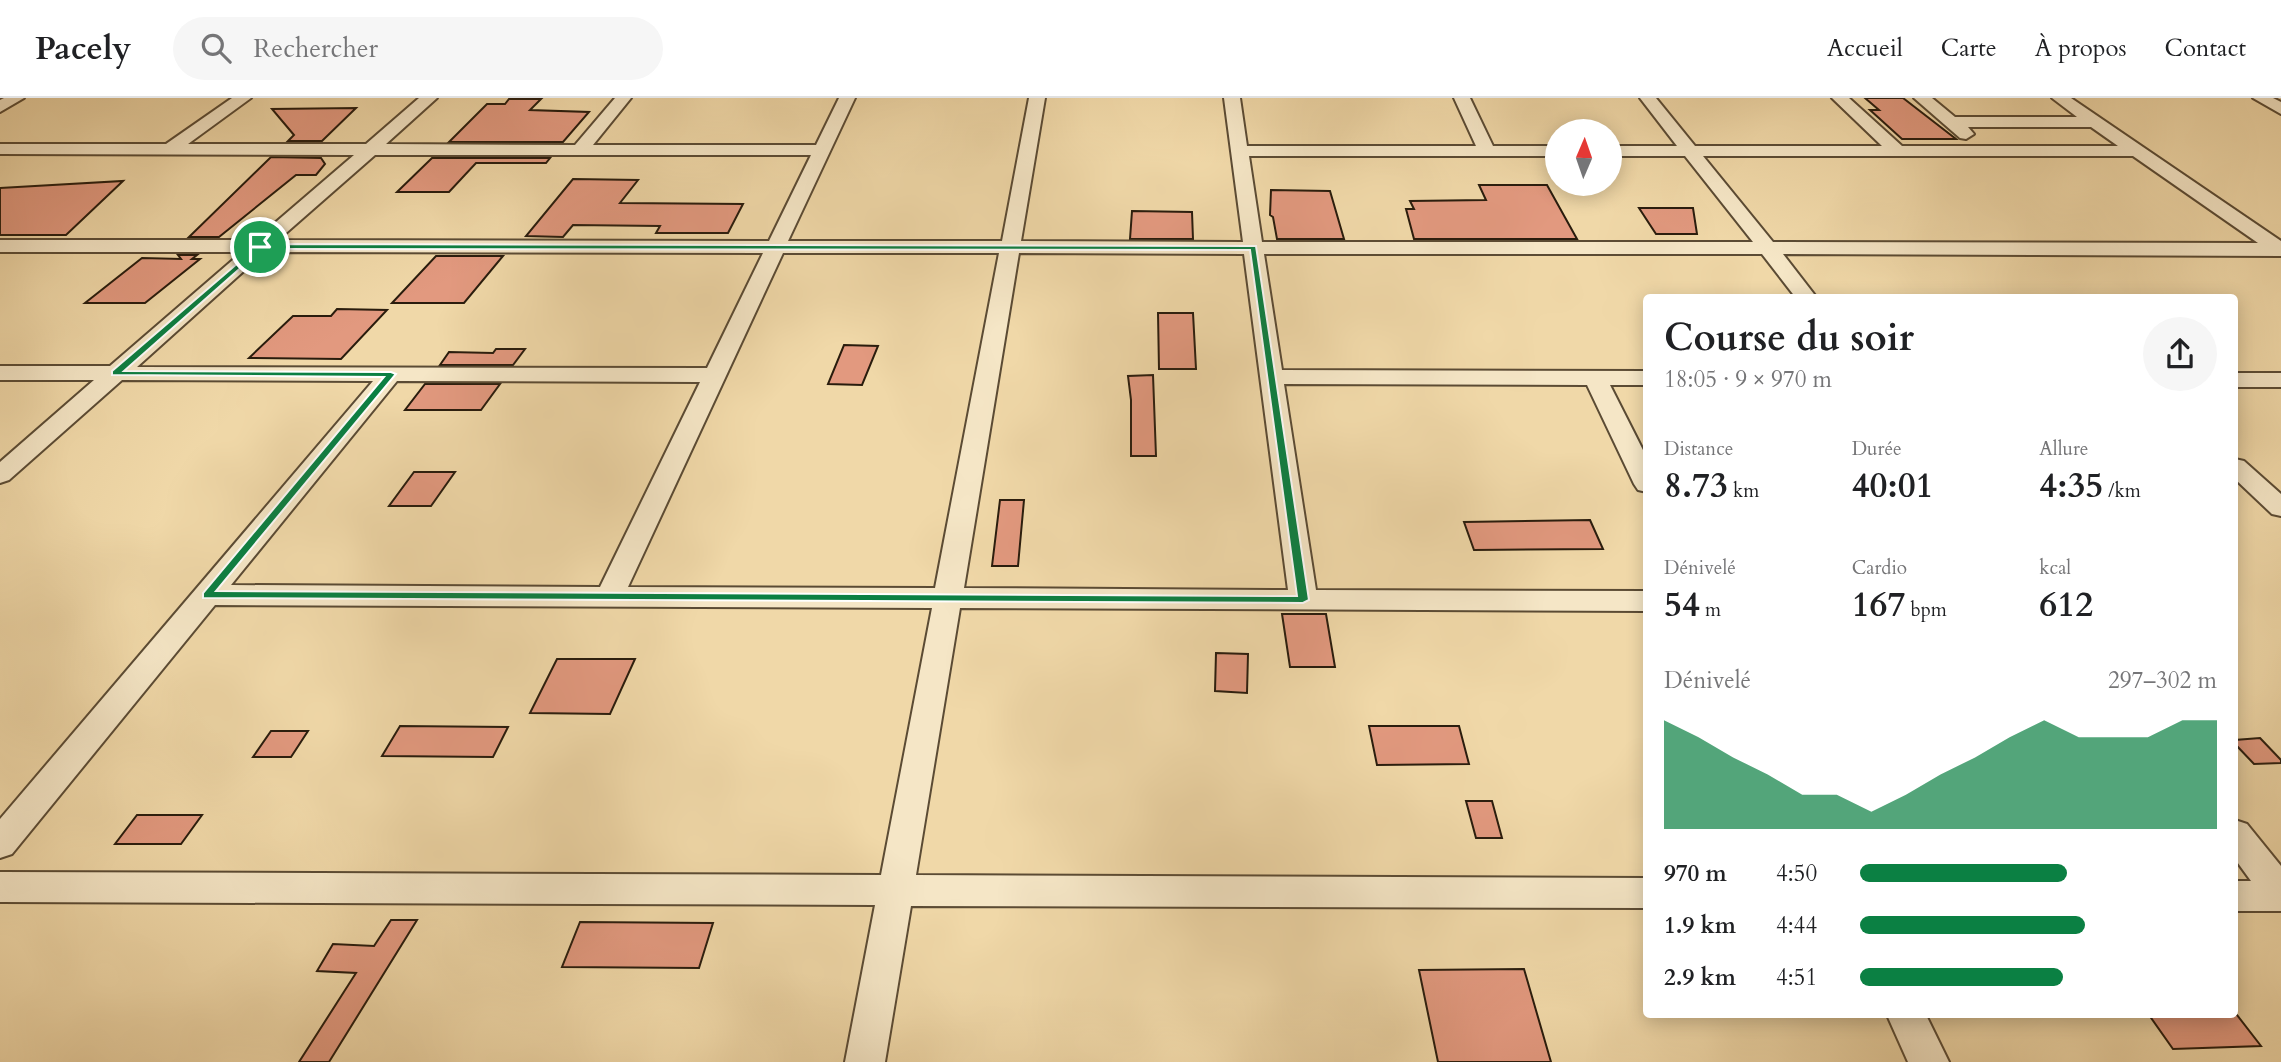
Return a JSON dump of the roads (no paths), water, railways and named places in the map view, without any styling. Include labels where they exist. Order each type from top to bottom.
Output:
[{"type":"street","points":[[0,107],[16,98]]},
{"type":"street","points":[[170,149],[243,98]]},
{"type":"street","points":[[0,475],[429,98]]},
{"type":"street","points":[[580,150],[623,98]]},
{"type":"street","points":[[609,597],[847,98]]},
{"type":"street","points":[[865,1062],[1037,98]]},
{"type":"street","points":[[1232,98],[1303,600]]},
{"type":"street","points":[[1462,98],[1487,151]]},
{"type":"street","points":[[1648,98],[1804,294]]},
{"type":"street","points":[[1840,98],[1898,150]]},
{"type":"street","points":[[1922,98],[1987,151]]},
{"type":"street","points":[[2060,98],[2280,249]]},
{"type":"street","points":[[2261,98],[2281,109]]},
{"type":"street","points":[[1951,121],[2096,122]]},
{"type":"street","points":[[0,149],[822,150]]},
{"type":"street","points":[[1240,151],[1545,150]]},
{"type":"street","points":[[1622,150],[2136,150]]},
{"type":"street","points":[[0,246],[2280,249]]},
{"type":"street","points":[[0,373],[715,375]]},
{"type":"street","points":[[0,844],[391,374]]},
{"type":"street","points":[[1272,377],[1643,378]]},
{"type":"street","points":[[1595,378],[1643,476]]},
{"type":"street","points":[[2238,380],[2281,380]]},
{"type":"street","points":[[2238,469],[2281,508]]},
{"type":"street","points":[[207,595],[1643,601]]},
{"type":"street","points":[[2238,838],[2281,894]]},
{"type":"street","points":[[0,887],[1643,893]]},
{"type":"street","points":[[2238,896],[2281,894]]},
{"type":"street","points":[[1907,1018],[1929,1062]]}]
